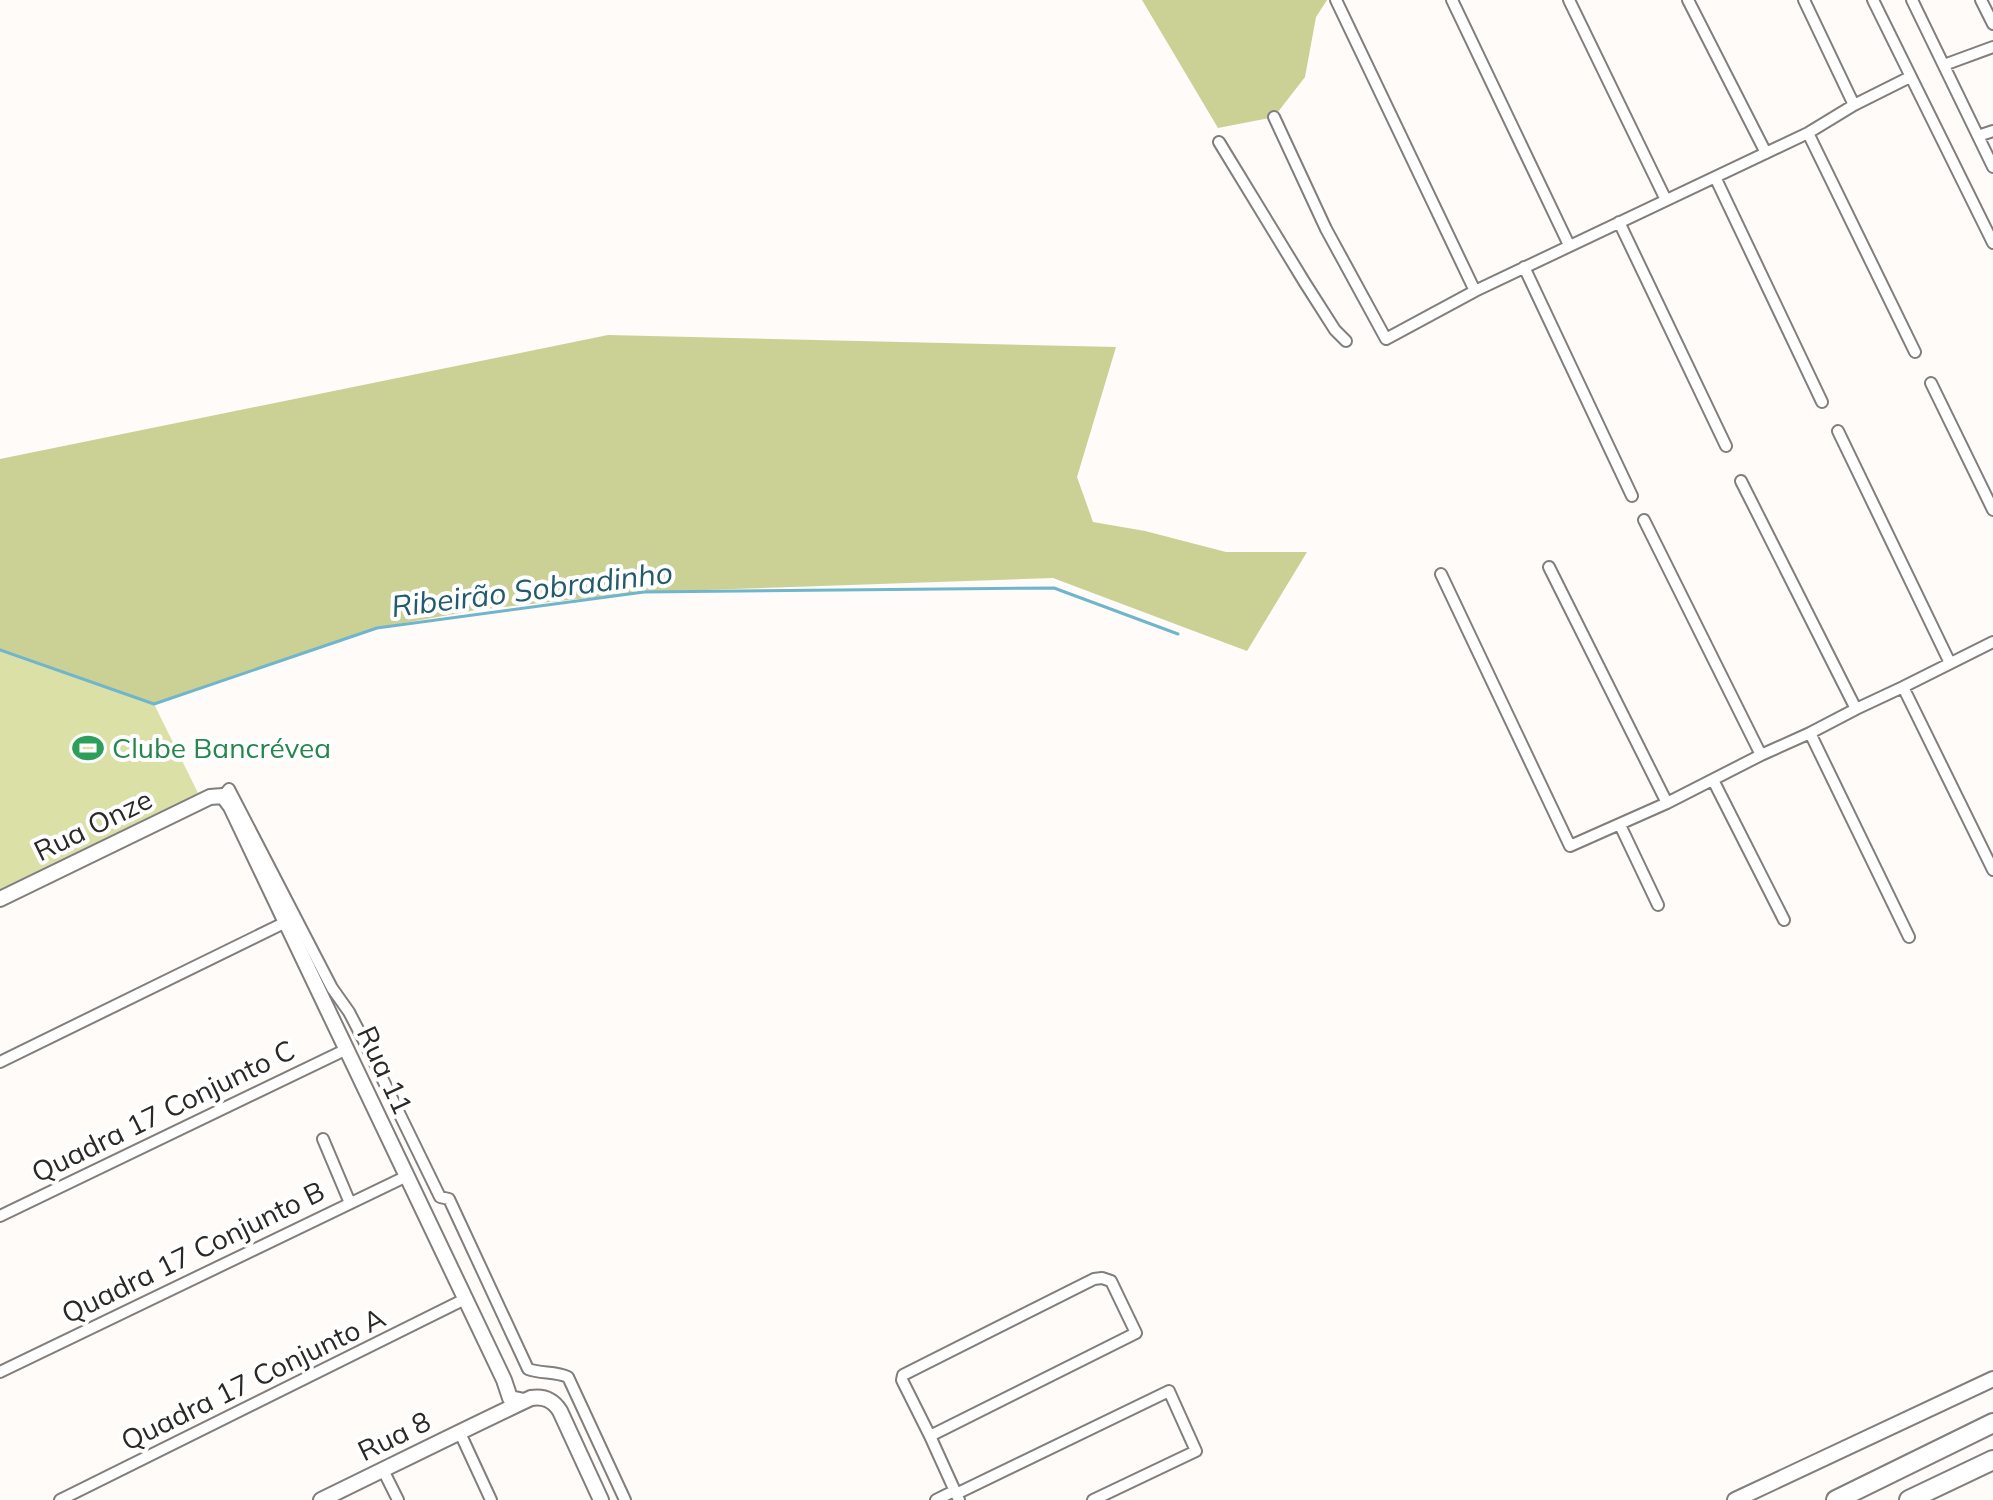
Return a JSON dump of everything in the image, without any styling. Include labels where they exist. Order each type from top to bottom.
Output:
[{"type":"highway","points":[[1836,1500],[1857,1495],[1993,1423]]},
{"type":"highway","points":[[1909,1500],[1993,1460]]},
{"type":"street","points":[[1336,0],[1475,291]]},
{"type":"street","points":[[1452,0],[1569,245]]},
{"type":"street","points":[[1569,0],[1666,200]]},
{"type":"street","points":[[1688,0],[1766,153]]},
{"type":"street","points":[[1804,0],[1854,105]]},
{"type":"street","points":[[1873,0],[1993,243]]},
{"type":"street","points":[[1912,0],[1993,167]]},
{"type":"street","points":[[1981,0],[1993,24]]},
{"type":"street","points":[[1944,65],[1993,47]]},
{"type":"street","points":[[1274,117],[1326,229],[1386,339],[1569,245],[1808,133],[1854,105],[1910,77]]},
{"type":"street","points":[[1978,136],[1993,131]]},
{"type":"street","points":[[1808,133],[1915,352]]},
{"type":"street","points":[[1219,142],[1305,283],[1335,330],[1346,341]]},
{"type":"street","points":[[1715,177],[1822,402]]},
{"type":"street","points":[[1619,222],[1726,446]]},
{"type":"street","points":[[1524,267],[1632,496]]},
{"type":"street","points":[[1931,383],[1993,510]]},
{"type":"street","points":[[1838,431],[1950,663]]},
{"type":"street","points":[[1741,481],[1856,709]]},
{"type":"street","points":[[1644,520],[1761,755]]},
{"type":"street","points":[[1549,567],[1667,803]]},
{"type":"street","points":[[1441,574],[1570,846],[1667,803],[1993,642]]},
{"type":"street","points":[[1903,687],[1993,870]]},
{"type":"street","points":[[1810,733],[1909,937]]},
{"type":"street","points":[[1713,780],[1784,920]]},
{"type":"street","points":[[216,796],[229,789],[332,988],[363,1039],[440,1197],[449,1199],[528,1369],[568,1377],[625,1500]]},
{"type":"street","name":"Rua Onze","points":[[0,899],[216,796]]},
{"type":"street","name":"Rua 11","points":[[216,796],[231,807],[510,1398],[524,1401]]},
{"type":"street","points":[[1620,825],[1658,905]]},
{"type":"street","points":[[0,1062],[286,922]]},
{"type":"street","name":"Quadra 17 Conjunto C","points":[[0,1216],[347,1049]]},
{"type":"street","points":[[323,1139],[350,1203]]},
{"type":"street","name":"Quadra 17 Conjunto B","points":[[0,1372],[407,1176]]},
{"type":"street","points":[[930,1436],[1136,1333],[1115,1285],[1098,1277],[905,1373],[902,1380],[956,1495]]},
{"type":"street","name":"Quadra 17 Conjunto A","points":[[60,1500],[465,1299]]},
{"type":"street","points":[[1735,1500],[1993,1379]]},
{"type":"street","points":[[489,1417],[504,1380]]},
{"type":"street","points":[[936,1500],[956,1495],[1169,1391],[1196,1451],[1093,1500]]},
{"type":"street","points":[[489,1417],[531,1398],[544,1398],[556,1405],[601,1500]]},
{"type":"street","name":"Rua 8","points":[[321,1500],[489,1417]]},
{"type":"street","points":[[460,1433],[491,1500]]},
{"type":"street","points":[[383,1470],[398,1500]]},
{"type":"green space","points":[[1142,0],[1327,0],[1316,17],[1305,77],[1274,117],[1218,128]]},
{"type":"green space","points":[[608,335],[1116,347],[1077,477],[1093,522],[1145,531],[1226,552],[1307,552],[1247,651],[1053,578],[644,592],[476,610],[377,628],[154,704],[0,650],[0,459]]},
{"type":"green space","name":"Clube Bancrévea","points":[[0,650],[154,704],[198,793],[0,889]]},
{"type":"waterway","name":"Ribeirão Sobradinho","points":[[0,650],[154,704],[377,628],[644,592],[1054,588],[1178,634]]},
{"type":"place","name":"Clube Bancrévea","points":[[88,748]]}]
